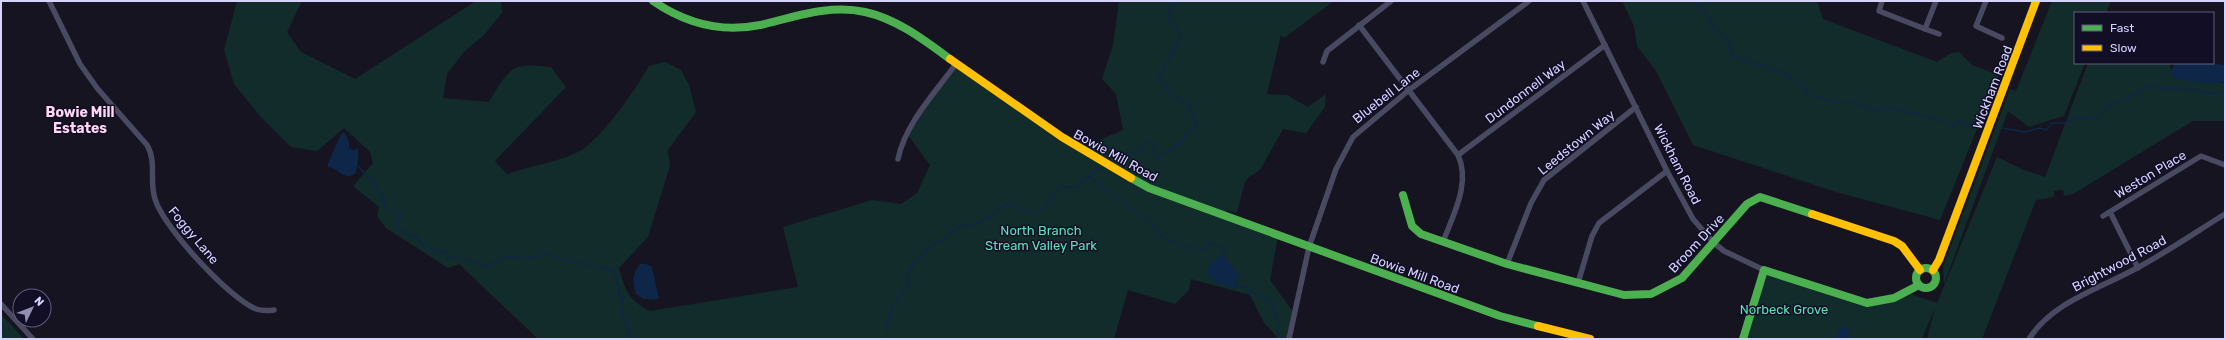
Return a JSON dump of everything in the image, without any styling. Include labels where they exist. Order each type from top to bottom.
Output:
[{"type":"street","name":"Foggy Lane","points":[[49,1],[80,64],[97,88],[148,145],[152,153],[154,199],[162,216],[221,283],[240,300],[262,311],[274,310]]},
{"type":"street","name":"Bowie Mill Road","points":[[653,1],[685,19],[715,27],[757,25],[825,9],[864,12],[882,17],[901,27],[1063,139],[1101,163],[1178,200],[1500,316],[1590,339]]},
{"type":"street","points":[[1323,62],[1327,51],[1391,1]]},
{"type":"street","name":"Bluebell Lane","points":[[1289,339],[1309,246],[1336,169],[1353,137],[1409,90],[1529,1]]},
{"type":"street","name":"Wickham Road","points":[[1583,1],[1667,171],[1693,219],[1714,242],[1731,255],[1764,270],[1866,303],[1879,303],[1894,299],[1908,293],[1919,285]]},
{"type":"street","points":[[1882,1],[1879,11],[1939,34]]},
{"type":"street","points":[[1925,29],[1936,1]]},
{"type":"street","points":[[1986,1],[1976,26],[2002,38]]},
{"type":"street","name":"Wickham Road","points":[[1933,270],[1939,260],[1964,193],[1967,191],[1969,180],[2036,1]]},
{"type":"street","points":[[1359,25],[1458,155],[1463,170],[1462,186],[1443,242]]},
{"type":"street","name":"Dundonnell Way","points":[[1458,155],[1605,45]]},
{"type":"street","points":[[898,158],[901,145],[916,120],[955,64]]},
{"type":"street","name":"Leedstown Way","points":[[1507,264],[1531,203],[1544,180],[1636,107]]},
{"type":"street","name":"Weston Place","points":[[2103,216],[2201,156],[2225,165]]},
{"type":"street","points":[[1578,283],[1592,236],[1599,223],[1667,171]]},
{"type":"street","name":"Broom Drive","points":[[1403,195],[1413,229],[1421,234],[1507,264],[1624,295],[1651,294],[1668,287],[1682,278],[1747,204],[1760,198],[1894,241],[1902,246],[1920,270]]},
{"type":"street","name":"Weston Place","points":[[2110,212],[2138,268]]},
{"type":"street","name":"Brightwood Road","points":[[2029,339],[2035,330],[2051,315],[2069,302],[2138,268],[2225,214]]},
{"type":"street","points":[[1928,268],[1933,270],[1936,276],[1934,285],[1924,288],[1919,285],[1916,277],[1920,270],[1928,268]]},
{"type":"street","points":[[1743,339],[1764,270]]},
{"type":"street","points":[[1760,284],[1768,276],[1776,274]]},
{"type":"street","points":[[1,304],[32,339]]},
{"type":"green space","name":"North Branch Stream Valley Park","points":[[237,1],[302,1],[287,32],[301,52],[355,79],[476,1],[501,1],[502,13],[485,34],[464,52],[447,74],[443,98],[489,102],[502,81],[512,70],[527,66],[551,67],[566,87],[495,161],[507,174],[564,158],[589,145],[618,112],[649,66],[665,62],[681,70],[689,85],[696,112],[668,150],[670,166],[648,237],[619,268],[623,283],[629,294],[637,303],[650,311],[798,287],[783,227],[872,200],[901,204],[917,193],[930,165],[907,134],[955,65],[1078,149],[1123,130],[1116,94],[1102,79],[1113,45],[1119,1],[1334,1],[1284,38],[1281,35],[1267,94],[1287,95],[1308,107],[1326,94],[1325,107],[1306,133],[1283,129],[1260,170],[1249,177],[1245,182],[1237,213],[1226,210],[1222,215],[1278,236],[1270,280],[1294,313],[1289,339],[1279,339],[1264,323],[1250,295],[1191,279],[1189,290],[1175,304],[1128,290],[1114,339],[538,339],[459,264],[448,268],[386,228],[377,216],[379,207],[353,186],[373,163],[370,152],[344,128],[317,151],[291,147],[259,115],[234,84],[224,50]]},
{"type":"green space","points":[[1622,1],[1813,1],[1818,3],[1823,19],[1937,62],[1951,53],[1959,52],[1972,65],[1999,75],[1940,220],[1836,192],[1693,145],[1656,71],[1637,46],[1634,26]]},
{"type":"green space","points":[[2052,1],[2111,1],[2106,12],[2074,12],[2074,64],[2085,64],[2064,116],[2029,127],[2008,111],[1944,284],[1943,267],[2010,89],[2016,91]]},
{"type":"green space","name":"Norbeck Grove","points":[[2088,64],[2170,64],[2171,71],[2178,79],[2225,83],[2225,121],[2193,121],[2073,194],[2064,196],[2063,190],[2054,191],[2054,197],[2036,200],[1982,339],[1927,339],[1935,308],[1922,339],[1743,339],[1764,270],[1866,303],[1908,293],[1937,303],[1997,157],[2022,169],[2045,177]]},
{"type":"green space","points":[[1,314],[12,326],[12,328],[14,328],[24,339],[1,339]]},
{"type":"water","points":[[2214,63],[2225,65],[2225,82],[2211,84],[2175,79],[2170,72],[2174,64]]},
{"type":"water","points":[[344,132],[349,142],[349,148],[353,150],[358,148],[356,172],[349,176],[343,175],[335,169],[327,166],[341,134]]},
{"type":"water","points":[[1218,256],[1225,258],[1239,275],[1234,289],[1214,281],[1207,273],[1210,264]]},
{"type":"water","points":[[640,264],[646,264],[652,267],[659,299],[643,299],[636,294],[634,278],[635,271]]},
{"type":"water","points":[[1840,326],[1850,329],[1847,339],[1836,339]]},
{"type":"waterway","points":[[1109,163],[1127,154],[1137,154],[1146,143],[1153,143],[1155,146],[1153,156],[1156,158],[1181,143],[1197,124],[1188,104],[1171,94],[1159,78],[1180,38],[1178,29],[1168,18],[1170,10],[1176,2],[1179,1]]},
{"type":"waterway","points":[[1694,1],[1705,12],[1715,29],[1731,42],[1730,51],[1734,57],[1788,74],[1791,79],[1801,85],[1807,94],[1848,104],[1853,101],[1872,110],[1894,108],[1898,111],[1926,117],[1954,126],[1960,121],[1967,125],[1975,123]]},
{"type":"waterway","points":[[2002,128],[2025,132],[2040,128],[2046,130],[2052,123],[2064,123],[2077,117],[2097,118],[2113,103],[2126,99],[2147,87],[2154,86],[2164,89],[2172,88],[2177,90],[2184,87],[2188,91],[2194,89],[2201,92],[2210,93],[2225,91]]},
{"type":"waterway","points":[[886,339],[889,316],[900,295],[909,283],[907,273],[930,246],[942,240],[960,226],[971,226],[992,216],[1005,204],[1013,205],[1033,213],[1044,208],[1061,187],[1078,187],[1094,172],[1104,166]]},
{"type":"waterway","points":[[359,167],[380,191],[386,209],[400,214],[402,218],[397,220],[395,225],[408,234],[417,237],[425,246],[437,251],[445,252],[449,258],[465,259],[486,267],[506,256],[522,259],[552,254],[559,260],[563,259],[614,271],[619,286],[619,297],[623,298],[621,310],[631,339]]},
{"type":"waterway","points":[[1090,177],[1151,223],[1155,230],[1167,239],[1180,245],[1203,250],[1210,243],[1225,249],[1223,258]]},
{"type":"waterway","points":[[1235,283],[1238,287],[1248,287],[1248,291],[1256,294]]},
{"type":"waterway","points":[[1261,297],[1270,300],[1274,309],[1278,324],[1277,339]]},
{"type":"traffic: fast","points":[[653,1],[665,9],[691,20],[717,27],[731,28],[760,25],[825,10],[852,10],[865,12],[877,15],[910,31],[950,59]]},
{"type":"traffic: fast","points":[[1131,178],[1149,188],[1500,316],[1538,326]]},
{"type":"traffic: fast","points":[[1403,195],[1412,226],[1421,234],[1507,264],[1624,295],[1651,294],[1682,278],[1747,204],[1760,197],[1812,214]]},
{"type":"traffic: fast","points":[[1926,268],[1933,271],[1936,278],[1933,285],[1926,288],[1919,285],[1916,278],[1919,271],[1926,268]]},
{"type":"traffic: fast","points":[[1743,339],[1764,270],[1867,303],[1894,298],[1919,285]]},
{"type":"traffic: slow","points":[[1933,270],[1939,260],[2036,1]]},
{"type":"traffic: slow","points":[[950,59],[1062,137],[1131,178]]},
{"type":"traffic: slow","points":[[1812,214],[1894,241],[1902,246],[1920,270]]},
{"type":"traffic: slow","points":[[1538,326],[1590,339]]},
{"type":"district","name":"Bowie Mill Estates","points":[[80,120]]}]
